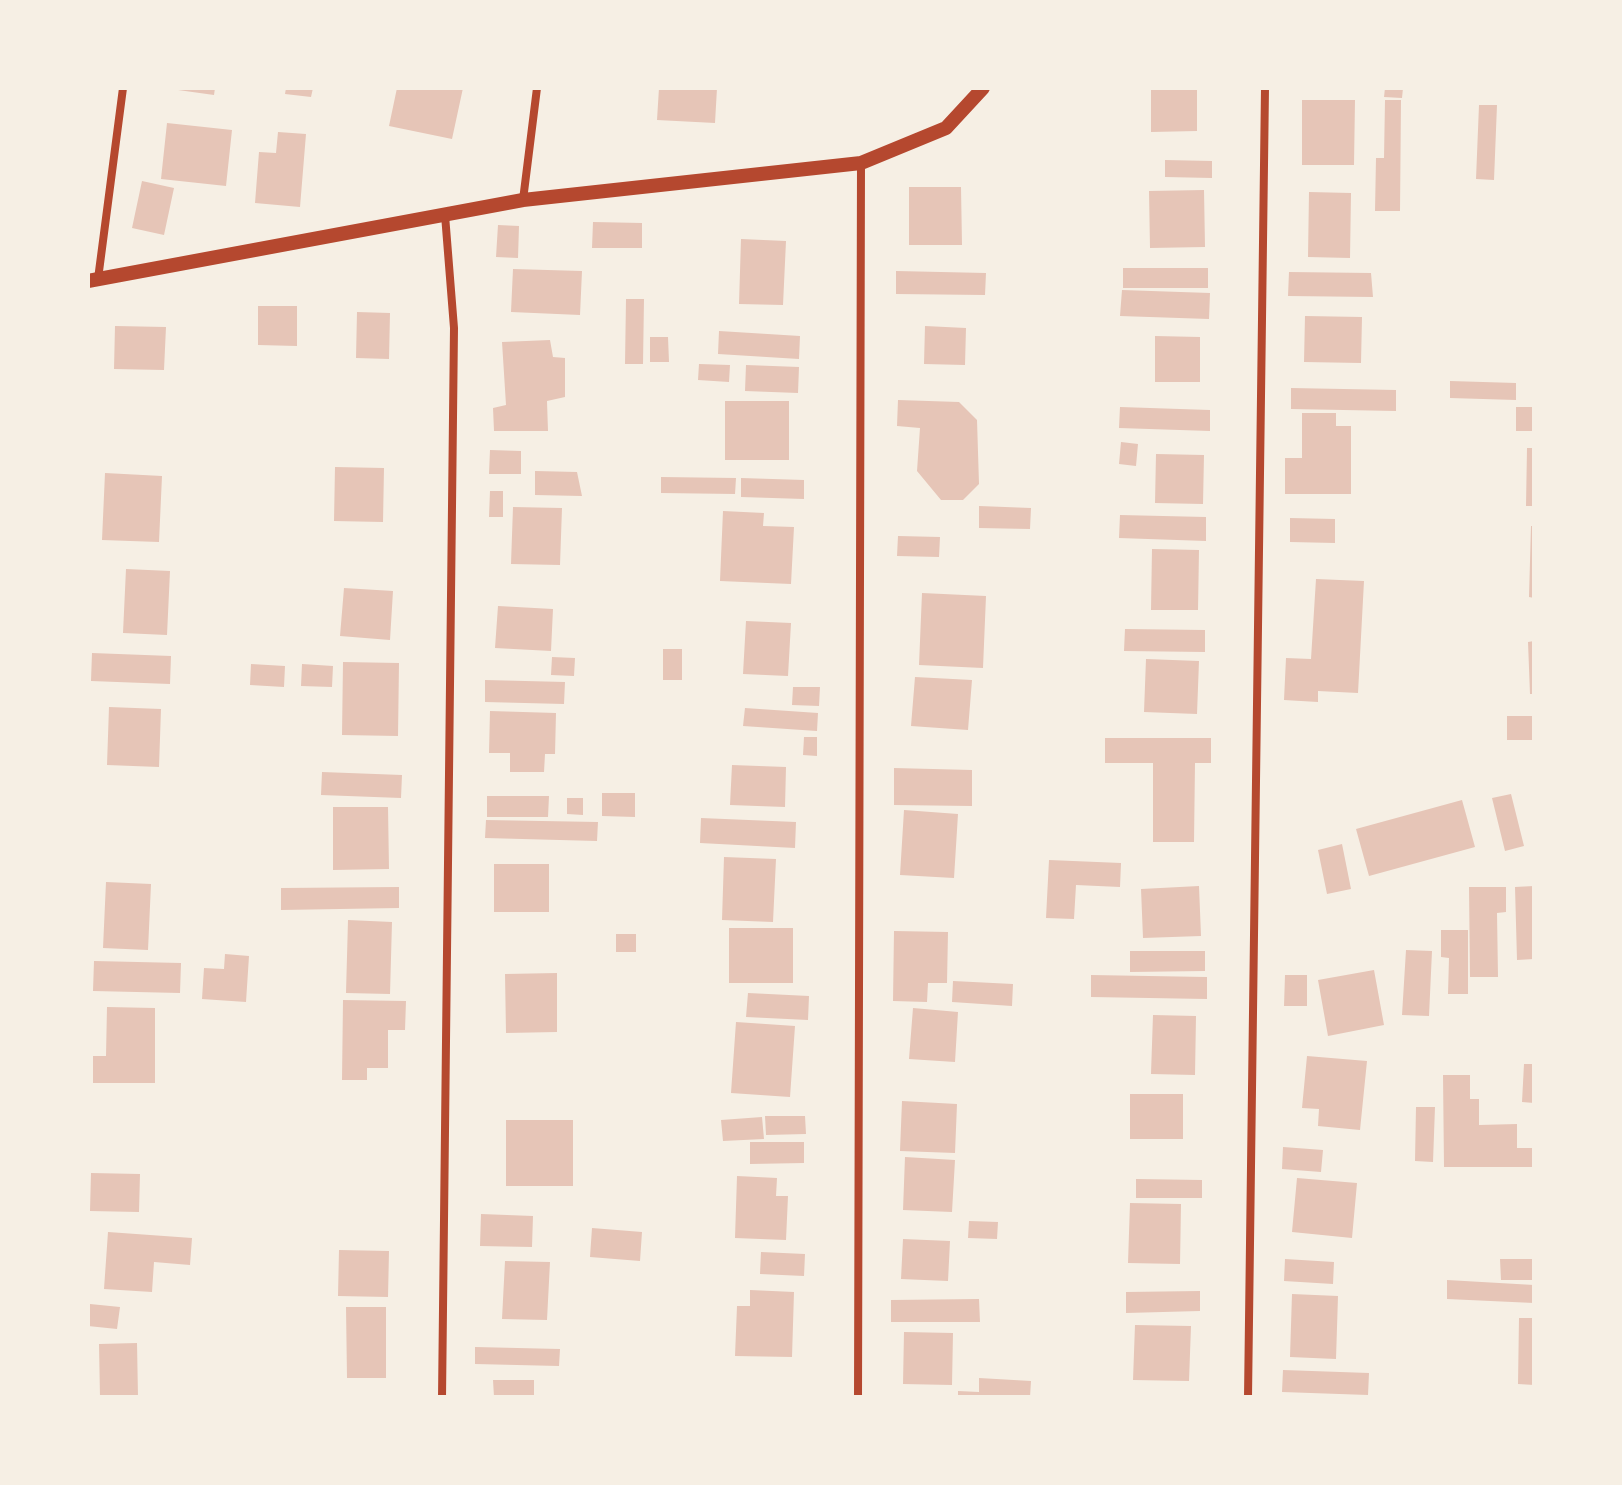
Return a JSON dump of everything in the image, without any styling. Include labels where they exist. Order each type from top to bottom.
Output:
[{"type":"street","points":[[123,88],[93,280],[523,200],[861,163],[946,128],[983,88]]},
{"type":"street","points":[[523,200],[537,88]]},
{"type":"street","points":[[1248,1397],[1265,88]]},
{"type":"street","points":[[858,1397],[861,163]]},
{"type":"street","points":[[442,1397],[454,328],[445,215]]},
{"type":"building","points":[[178,88],[215,88],[214,95]]},
{"type":"building","points":[[286,88],[313,88],[311,97],[285,94]]},
{"type":"building","points":[[397,88],[463,88],[452,139],[389,126]]},
{"type":"building","points":[[659,88],[717,88],[715,123],[657,120]]},
{"type":"building","points":[[1151,88],[1197,88],[1197,131],[1151,132]]},
{"type":"building","points":[[1385,88],[1403,88],[1402,98],[1384,97]]},
{"type":"building","points":[[1302,100],[1355,100],[1354,165],[1302,165]]},
{"type":"building","points":[[1385,100],[1401,100],[1400,211],[1375,211],[1376,158],[1384,158]]},
{"type":"building","points":[[1479,105],[1497,105],[1494,180],[1476,179]]},
{"type":"building","points":[[167,123],[232,130],[226,186],[161,179]]},
{"type":"building","points":[[278,132],[306,134],[300,207],[255,203],[259,152],[276,153]]},
{"type":"building","points":[[1165,160],[1212,161],[1212,178],[1165,177]]},
{"type":"building","points":[[142,181],[174,188],[164,235],[132,228]]},
{"type":"building","points":[[909,187],[961,187],[962,245],[909,245]]},
{"type":"building","points":[[1204,190],[1205,247],[1150,248],[1149,191]]},
{"type":"building","points":[[1309,192],[1351,193],[1350,258],[1308,257]]},
{"type":"building","points":[[593,222],[642,223],[642,248],[592,248]]},
{"type":"building","points":[[498,225],[519,226],[518,258],[496,257]]},
{"type":"building","points":[[741,239],[786,241],[783,305],[739,304]]},
{"type":"building","points":[[1123,268],[1208,268],[1208,288],[1123,288]]},
{"type":"building","points":[[513,269],[582,271],[580,315],[511,312]]},
{"type":"building","points":[[896,271],[986,273],[985,295],[896,294]]},
{"type":"building","points":[[1289,272],[1371,273],[1373,297],[1288,296]]},
{"type":"building","points":[[1122,290],[1210,293],[1209,319],[1120,316]]},
{"type":"building","points":[[626,299],[644,299],[643,364],[625,364]]},
{"type":"building","points":[[258,306],[297,306],[297,346],[258,345]]},
{"type":"building","points":[[357,312],[390,313],[389,359],[356,358]]},
{"type":"building","points":[[1305,316],[1362,317],[1361,363],[1304,362]]},
{"type":"building","points":[[115,326],[166,327],[164,370],[114,369]]},
{"type":"building","points":[[925,326],[966,328],[965,365],[924,364]]},
{"type":"building","points":[[719,331],[800,336],[799,359],[718,354]]},
{"type":"building","points":[[1155,336],[1200,337],[1200,382],[1155,382]]},
{"type":"building","points":[[650,337],[668,337],[669,362],[650,362]]},
{"type":"building","points":[[550,340],[553,357],[565,358],[565,397],[547,401],[548,431],[494,431],[493,408],[506,405],[502,342]]},
{"type":"building","points":[[699,364],[730,365],[729,382],[698,380]]},
{"type":"building","points":[[746,365],[799,367],[798,393],[745,391]]},
{"type":"building","points":[[1450,381],[1516,383],[1516,400],[1450,398]]},
{"type":"building","points":[[1291,388],[1396,390],[1396,411],[1291,409]]},
{"type":"building","points":[[898,400],[959,402],[977,420],[979,484],[963,500],[941,500],[917,471],[920,428],[897,426]]},
{"type":"building","points":[[725,401],[789,401],[789,460],[725,460]]},
{"type":"building","points":[[1120,407],[1210,410],[1210,431],[1119,428]]},
{"type":"building","points":[[1516,407],[1534,407],[1534,431],[1516,431]]},
{"type":"building","points":[[1302,413],[1336,413],[1336,426],[1351,426],[1351,494],[1285,494],[1285,458],[1302,458]]},
{"type":"building","points":[[1121,442],[1138,444],[1136,466],[1119,464]]},
{"type":"building","points":[[1527,448],[1534,448],[1534,506],[1526,506]]},
{"type":"building","points":[[490,450],[521,451],[521,474],[489,474]]},
{"type":"building","points":[[1156,454],[1204,455],[1203,504],[1155,503]]},
{"type":"building","points":[[335,467],[384,468],[383,522],[334,521]]},
{"type":"building","points":[[535,471],[577,472],[582,496],[535,495]]},
{"type":"building","points":[[105,473],[162,476],[159,542],[102,540]]},
{"type":"building","points":[[661,477],[736,478],[735,494],[661,493]]},
{"type":"building","points":[[741,478],[804,480],[804,499],[741,497]]},
{"type":"building","points":[[490,491],[503,491],[503,517],[489,517]]},
{"type":"building","points":[[979,506],[1031,508],[1030,529],[979,528]]},
{"type":"building","points":[[513,507],[562,508],[560,565],[511,564]]},
{"type":"building","points":[[723,511],[764,513],[763,526],[794,527],[791,584],[720,581]]},
{"type":"building","points":[[1120,515],[1206,517],[1206,541],[1119,538]]},
{"type":"building","points":[[1290,518],[1335,519],[1335,543],[1290,542]]},
{"type":"building","points":[[1531,526],[1534,526],[1534,598],[1529,597]]},
{"type":"building","points":[[898,536],[940,537],[939,557],[897,556]]},
{"type":"building","points":[[1152,549],[1199,550],[1198,610],[1151,610]]},
{"type":"building","points":[[126,569],[170,571],[167,635],[123,633]]},
{"type":"building","points":[[1316,579],[1364,581],[1358,693],[1318,691],[1318,702],[1284,700],[1286,658],[1311,659]]},
{"type":"building","points":[[344,588],[393,591],[390,640],[340,636]]},
{"type":"building","points":[[922,593],[986,596],[983,668],[919,665]]},
{"type":"building","points":[[498,606],[553,609],[551,651],[495,648]]},
{"type":"building","points":[[746,621],[791,623],[788,676],[743,674]]},
{"type":"building","points":[[1125,629],[1205,630],[1205,652],[1124,651]]},
{"type":"building","points":[[1534,641],[1534,694],[1530,694],[1528,642]]},
{"type":"building","points":[[663,649],[682,649],[682,680],[663,680]]},
{"type":"building","points":[[92,653],[171,656],[170,684],[91,681]]},
{"type":"building","points":[[552,657],[575,658],[574,676],[551,675]]},
{"type":"building","points":[[1146,659],[1199,661],[1197,714],[1144,712]]},
{"type":"building","points":[[343,662],[399,663],[398,736],[342,735]]},
{"type":"building","points":[[251,664],[285,666],[284,687],[250,685]]},
{"type":"building","points":[[302,664],[333,666],[332,687],[301,686]]},
{"type":"building","points":[[915,677],[972,680],[968,730],[911,726]]},
{"type":"building","points":[[485,680],[565,682],[564,704],[485,702]]},
{"type":"building","points":[[793,687],[820,687],[819,706],[792,705]]},
{"type":"building","points":[[109,707],[161,709],[159,767],[107,765]]},
{"type":"building","points":[[745,708],[818,713],[817,731],[743,726]]},
{"type":"building","points":[[490,711],[556,713],[555,754],[545,754],[544,772],[510,772],[510,753],[489,753]]},
{"type":"building","points":[[1507,716],[1534,716],[1534,740],[1507,740]]},
{"type":"building","points":[[804,737],[817,737],[817,756],[803,755]]},
{"type":"building","points":[[1105,738],[1211,738],[1211,763],[1195,763],[1194,842],[1153,842],[1153,763],[1105,763]]},
{"type":"building","points":[[732,765],[786,767],[785,807],[730,805]]},
{"type":"building","points":[[894,768],[972,770],[972,806],[894,805]]},
{"type":"building","points":[[322,772],[402,775],[401,798],[321,795]]},
{"type":"building","points":[[602,793],[635,793],[635,817],[602,816]]},
{"type":"building","points":[[1511,794],[1524,846],[1505,851],[1492,798]]},
{"type":"building","points":[[487,796],[549,796],[548,817],[487,817]]},
{"type":"building","points":[[567,798],[583,798],[583,815],[567,814]]},
{"type":"building","points":[[1462,800],[1475,847],[1369,876],[1356,829]]},
{"type":"building","points":[[333,807],[388,807],[389,869],[333,870]]},
{"type":"building","points":[[904,810],[958,814],[954,878],[900,875]]},
{"type":"building","points":[[701,818],[796,822],[795,848],[700,843]]},
{"type":"building","points":[[486,820],[598,822],[597,841],[485,838]]},
{"type":"building","points":[[1342,844],[1351,889],[1327,894],[1318,850]]},
{"type":"building","points":[[724,857],[776,859],[773,922],[722,920]]},
{"type":"building","points":[[1049,860],[1121,863],[1120,887],[1076,885],[1074,919],[1046,918]]},
{"type":"building","points":[[494,864],[549,864],[549,912],[494,912]]},
{"type":"building","points":[[106,882],[151,884],[148,950],[103,948]]},
{"type":"building","points":[[1199,886],[1201,936],[1143,938],[1141,889]]},
{"type":"building","points":[[1534,886],[1534,959],[1517,960],[1515,887]]},
{"type":"building","points":[[399,887],[399,908],[281,910],[281,888]]},
{"type":"building","points":[[1469,887],[1506,887],[1506,912],[1497,913],[1498,977],[1470,977]]},
{"type":"building","points":[[348,920],[392,922],[390,994],[346,993]]},
{"type":"building","points":[[729,928],[793,928],[793,983],[729,983]]},
{"type":"building","points":[[1441,930],[1468,930],[1468,994],[1448,994],[1449,958],[1441,957]]},
{"type":"building","points":[[894,931],[948,932],[947,983],[928,983],[927,1002],[893,1001]]},
{"type":"building","points":[[616,934],[636,934],[636,952],[616,952]]},
{"type":"building","points":[[1406,950],[1432,951],[1429,1016],[1402,1015]]},
{"type":"building","points":[[1130,951],[1205,951],[1205,971],[1130,972]]},
{"type":"building","points":[[225,954],[249,956],[246,1002],[202,999],[204,968],[224,969]]},
{"type":"building","points":[[94,961],[181,963],[180,993],[93,991]]},
{"type":"building","points":[[1374,970],[1384,1025],[1328,1036],[1318,980]]},
{"type":"building","points":[[557,973],[557,1032],[506,1033],[505,974]]},
{"type":"building","points":[[1091,975],[1207,977],[1207,999],[1091,997]]},
{"type":"building","points":[[1285,975],[1307,975],[1307,1006],[1284,1006]]},
{"type":"building","points":[[953,981],[1013,984],[1012,1006],[952,1002]]},
{"type":"building","points":[[748,993],[809,996],[808,1020],[746,1017]]},
{"type":"building","points":[[343,1000],[406,1001],[405,1030],[388,1030],[388,1068],[367,1068],[367,1080],[342,1080]]},
{"type":"building","points":[[107,1007],[155,1008],[155,1083],[93,1083],[93,1056],[106,1056]]},
{"type":"building","points":[[913,1008],[958,1012],[955,1062],[909,1059]]},
{"type":"building","points":[[1153,1015],[1196,1016],[1195,1075],[1151,1074]]},
{"type":"building","points":[[736,1022],[795,1026],[790,1097],[731,1093]]},
{"type":"building","points":[[1307,1056],[1367,1061],[1360,1130],[1318,1126],[1319,1109],[1302,1108]]},
{"type":"building","points":[[1524,1064],[1534,1064],[1534,1103],[1522,1102]]},
{"type":"building","points":[[1443,1075],[1470,1075],[1470,1099],[1479,1099],[1479,1125],[1517,1124],[1517,1148],[1534,1148],[1534,1167],[1444,1167]]},
{"type":"building","points":[[1130,1094],[1183,1094],[1183,1139],[1130,1139]]},
{"type":"building","points":[[902,1101],[957,1104],[955,1153],[900,1151]]},
{"type":"building","points":[[1416,1107],[1435,1107],[1433,1162],[1415,1161]]},
{"type":"building","points":[[765,1116],[805,1116],[806,1134],[766,1135]]},
{"type":"building","points":[[762,1117],[764,1139],[723,1141],[721,1120]]},
{"type":"building","points":[[506,1120],[573,1120],[573,1186],[506,1186]]},
{"type":"building","points":[[750,1142],[804,1142],[804,1163],[750,1164]]},
{"type":"building","points":[[1283,1147],[1323,1150],[1321,1172],[1282,1169]]},
{"type":"building","points":[[905,1157],[955,1160],[952,1212],[903,1210]]},
{"type":"building","points":[[91,1173],[140,1174],[139,1212],[90,1211]]},
{"type":"building","points":[[737,1176],[777,1178],[776,1196],[788,1196],[786,1240],[735,1238]]},
{"type":"building","points":[[1297,1178],[1357,1183],[1352,1238],[1292,1232]]},
{"type":"building","points":[[1136,1179],[1202,1180],[1202,1198],[1136,1198]]},
{"type":"building","points":[[1130,1203],[1181,1204],[1180,1264],[1128,1263]]},
{"type":"building","points":[[481,1214],[533,1216],[532,1247],[480,1246]]},
{"type":"building","points":[[969,1221],[998,1222],[997,1239],[968,1238]]},
{"type":"building","points":[[592,1228],[642,1232],[640,1261],[590,1257]]},
{"type":"building","points":[[108,1232],[192,1238],[190,1265],[154,1262],[152,1292],[104,1289]]},
{"type":"building","points":[[903,1239],[950,1241],[948,1281],[901,1279]]},
{"type":"building","points":[[339,1250],[389,1251],[388,1297],[338,1296]]},
{"type":"building","points":[[761,1252],[805,1254],[804,1276],[760,1274]]},
{"type":"building","points":[[1285,1259],[1334,1262],[1333,1284],[1284,1281]]},
{"type":"building","points":[[1500,1259],[1534,1259],[1534,1280],[1501,1280]]},
{"type":"building","points":[[505,1261],[550,1262],[547,1320],[502,1319]]},
{"type":"building","points":[[1447,1280],[1534,1285],[1534,1303],[1447,1299]]},
{"type":"building","points":[[750,1290],[794,1292],[792,1357],[735,1356],[737,1306],[750,1306]]},
{"type":"building","points":[[1200,1291],[1200,1311],[1126,1313],[1126,1292]]},
{"type":"building","points":[[1292,1294],[1338,1296],[1336,1359],[1290,1357]]},
{"type":"building","points":[[979,1299],[980,1322],[891,1322],[891,1300]]},
{"type":"building","points":[[90,1304],[120,1307],[117,1329],[88,1326]]},
{"type":"building","points":[[346,1307],[386,1307],[386,1378],[347,1378]]},
{"type":"building","points":[[1519,1318],[1534,1318],[1534,1385],[1518,1384]]},
{"type":"building","points":[[1135,1325],[1191,1326],[1189,1381],[1133,1380]]},
{"type":"building","points":[[904,1332],[953,1333],[952,1385],[903,1384]]},
{"type":"building","points":[[137,1343],[138,1397],[100,1397],[99,1344]]},
{"type":"building","points":[[475,1347],[560,1349],[559,1366],[475,1364]]},
{"type":"building","points":[[1283,1370],[1369,1373],[1368,1395],[1282,1392]]},
{"type":"building","points":[[979,1378],[1031,1381],[1030,1397],[958,1397],[958,1391],[979,1392]]},
{"type":"building","points":[[493,1380],[534,1380],[534,1397],[494,1397]]}]
